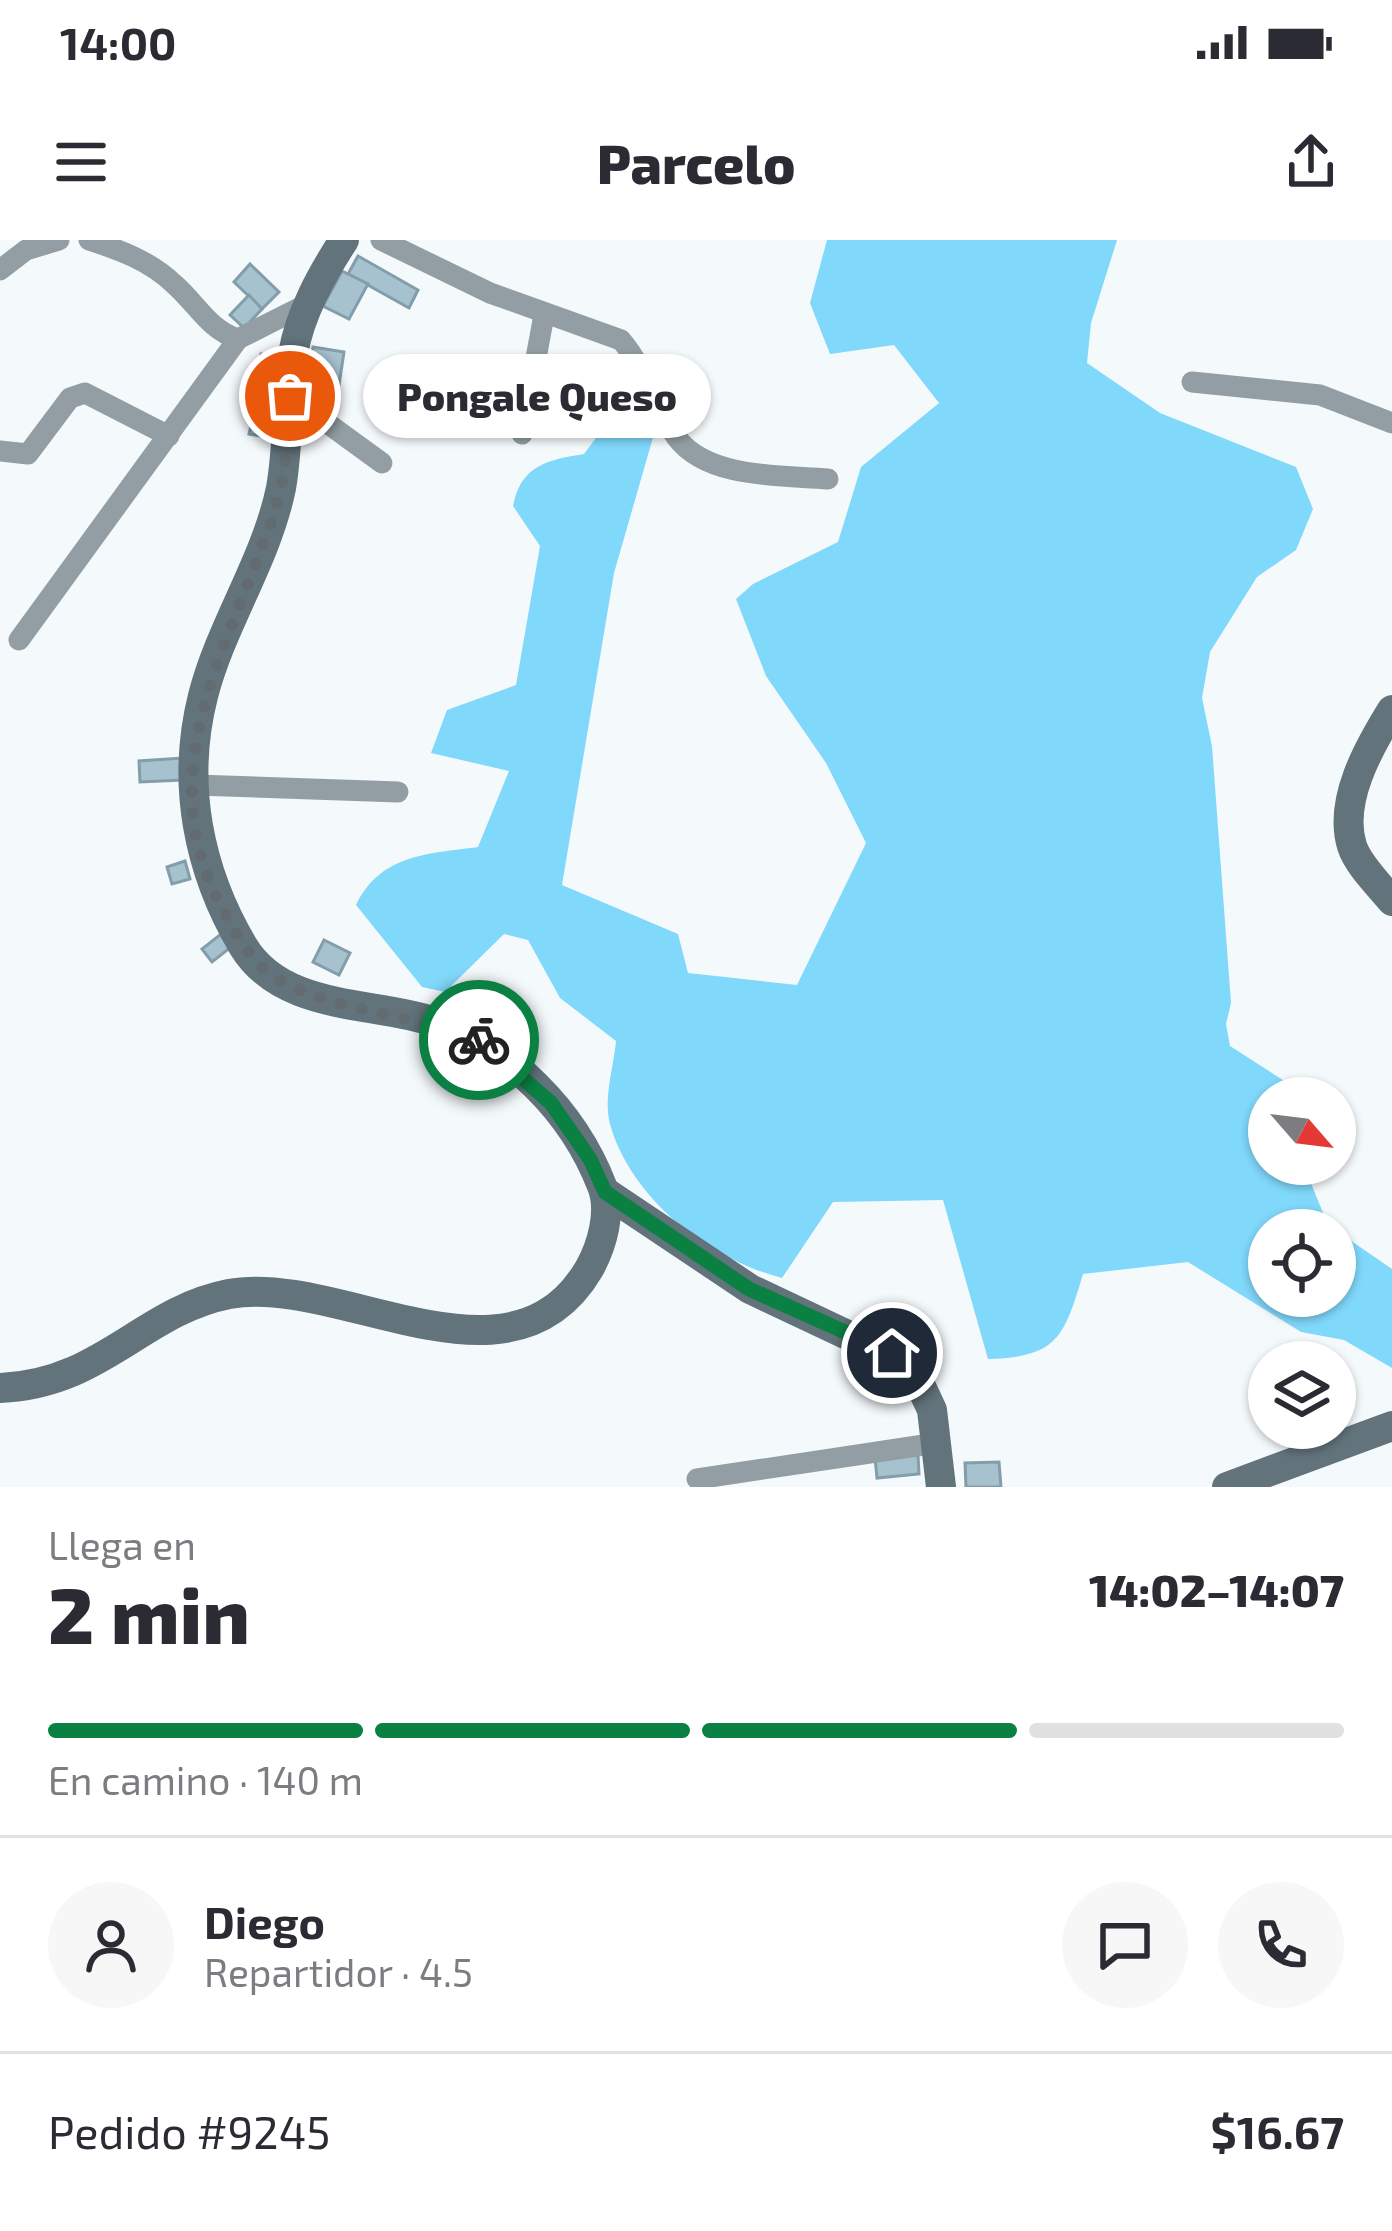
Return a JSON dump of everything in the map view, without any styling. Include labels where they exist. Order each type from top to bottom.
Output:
[{"type":"main road","points":[[0,1388],[41,1386],[69,1377],[180,1313],[231,1293],[292,1295],[450,1331],[509,1325],[537,1316],[578,1286],[603,1239],[605,1192],[590,1159],[551,1103],[478,1040],[433,1022],[321,999],[261,968],[213,891],[201,851],[195,785],[203,694],[280,491],[293,352],[310,303],[344,240]]},
{"type":"main road","points":[[1392,710],[1365,757],[1349,811],[1352,848],[1392,902]]},
{"type":"main road","points":[[605,1192],[749,1289],[910,1366],[928,1397],[941,1487]]},
{"type":"main road","points":[[1227,1487],[1336,1443],[1387,1434]]},
{"type":"street","points":[[0,270],[26,250],[59,240]]},
{"type":"street","points":[[89,240],[128,252],[172,282],[219,333],[238,340]]},
{"type":"street","points":[[380,240],[544,315],[621,340],[679,440],[696,452],[742,471],[828,479]]},
{"type":"street","points":[[19,640],[238,340],[310,303]]},
{"type":"street","points":[[522,434],[544,315]]},
{"type":"street","points":[[1192,382],[1320,395],[1392,423]]},
{"type":"street","points":[[0,452],[28,454],[70,398],[86,393],[169,436]]},
{"type":"street","points":[[290,396],[382,464]]},
{"type":"street","points":[[195,785],[398,793]]},
{"type":"street","points":[[697,1478],[937,1444]]},
{"type":"shaded area","points":[[827,240],[1117,240],[1091,323],[1087,363],[1160,413],[1296,467],[1313,509],[1296,550],[1257,577],[1210,652],[1202,698],[1212,746],[1230,1046],[1278,1077],[1248,1077],[1248,1185],[1312,1185],[1321,1209],[1248,1209],[1248,1299],[1188,1262],[1083,1274],[1070,1314],[1055,1339],[1030,1354],[988,1359],[943,1200],[833,1202],[782,1278],[755,1269],[676,1222],[635,1177],[608,1114],[616,1041],[560,998],[528,940],[504,934],[445,992],[422,987],[356,905],[378,875],[392,866],[424,855],[478,847],[509,771],[431,753],[447,710],[516,685],[540,546],[513,506],[522,482],[537,467],[584,454],[627,396],[654,434],[614,573],[562,885],[678,934],[688,973],[797,985],[866,843],[826,763],[766,676],[736,599],[753,584],[838,542],[861,467],[939,403],[894,345],[830,354],[810,303]]},
{"type":"shaded area","points":[[1356,1244],[1392,1269],[1392,1368],[1356,1347],[1356,1341],[1301,1332],[1277,1317],[1356,1317]]},
{"type":"building","points":[[358,256],[418,290],[409,308],[348,274]]},
{"type":"building","points":[[250,264],[279,292],[262,309],[234,282]]},
{"type":"building","points":[[342,271],[368,284],[349,319],[323,306]]},
{"type":"building","points":[[249,295],[262,309],[244,328],[230,315]]},
{"type":"building","points":[[313,347],[344,352],[339,385],[308,380]]},
{"type":"building","points":[[261,354],[281,357],[279,372],[258,369]]},
{"type":"building","points":[[253,418],[276,423],[273,438],[249,434]]},
{"type":"building","points":[[182,758],[183,780],[140,782],[139,761]]},
{"type":"building","points":[[185,861],[190,879],[172,884],[167,867]]},
{"type":"building","points":[[221,934],[231,947],[212,962],[202,949]]},
{"type":"building","points":[[324,940],[350,953],[339,975],[313,962]]},
{"type":"building","points":[[918,1455],[919,1474],[877,1478],[875,1458]]},
{"type":"building","points":[[999,1462],[1001,1487],[966,1487],[965,1463]]},
{"type":"way so far","points":[[290,396],[280,491],[203,694],[194,808],[201,851],[213,891],[247,952],[280,981],[321,999],[433,1022],[479,1040]]},
{"type":"place","name":"Pongale Queso","points":[[290,396]]},
{"type":"route","points":[[479,1040],[551,1103],[590,1159],[605,1192],[749,1289],[892,1353]]}]
